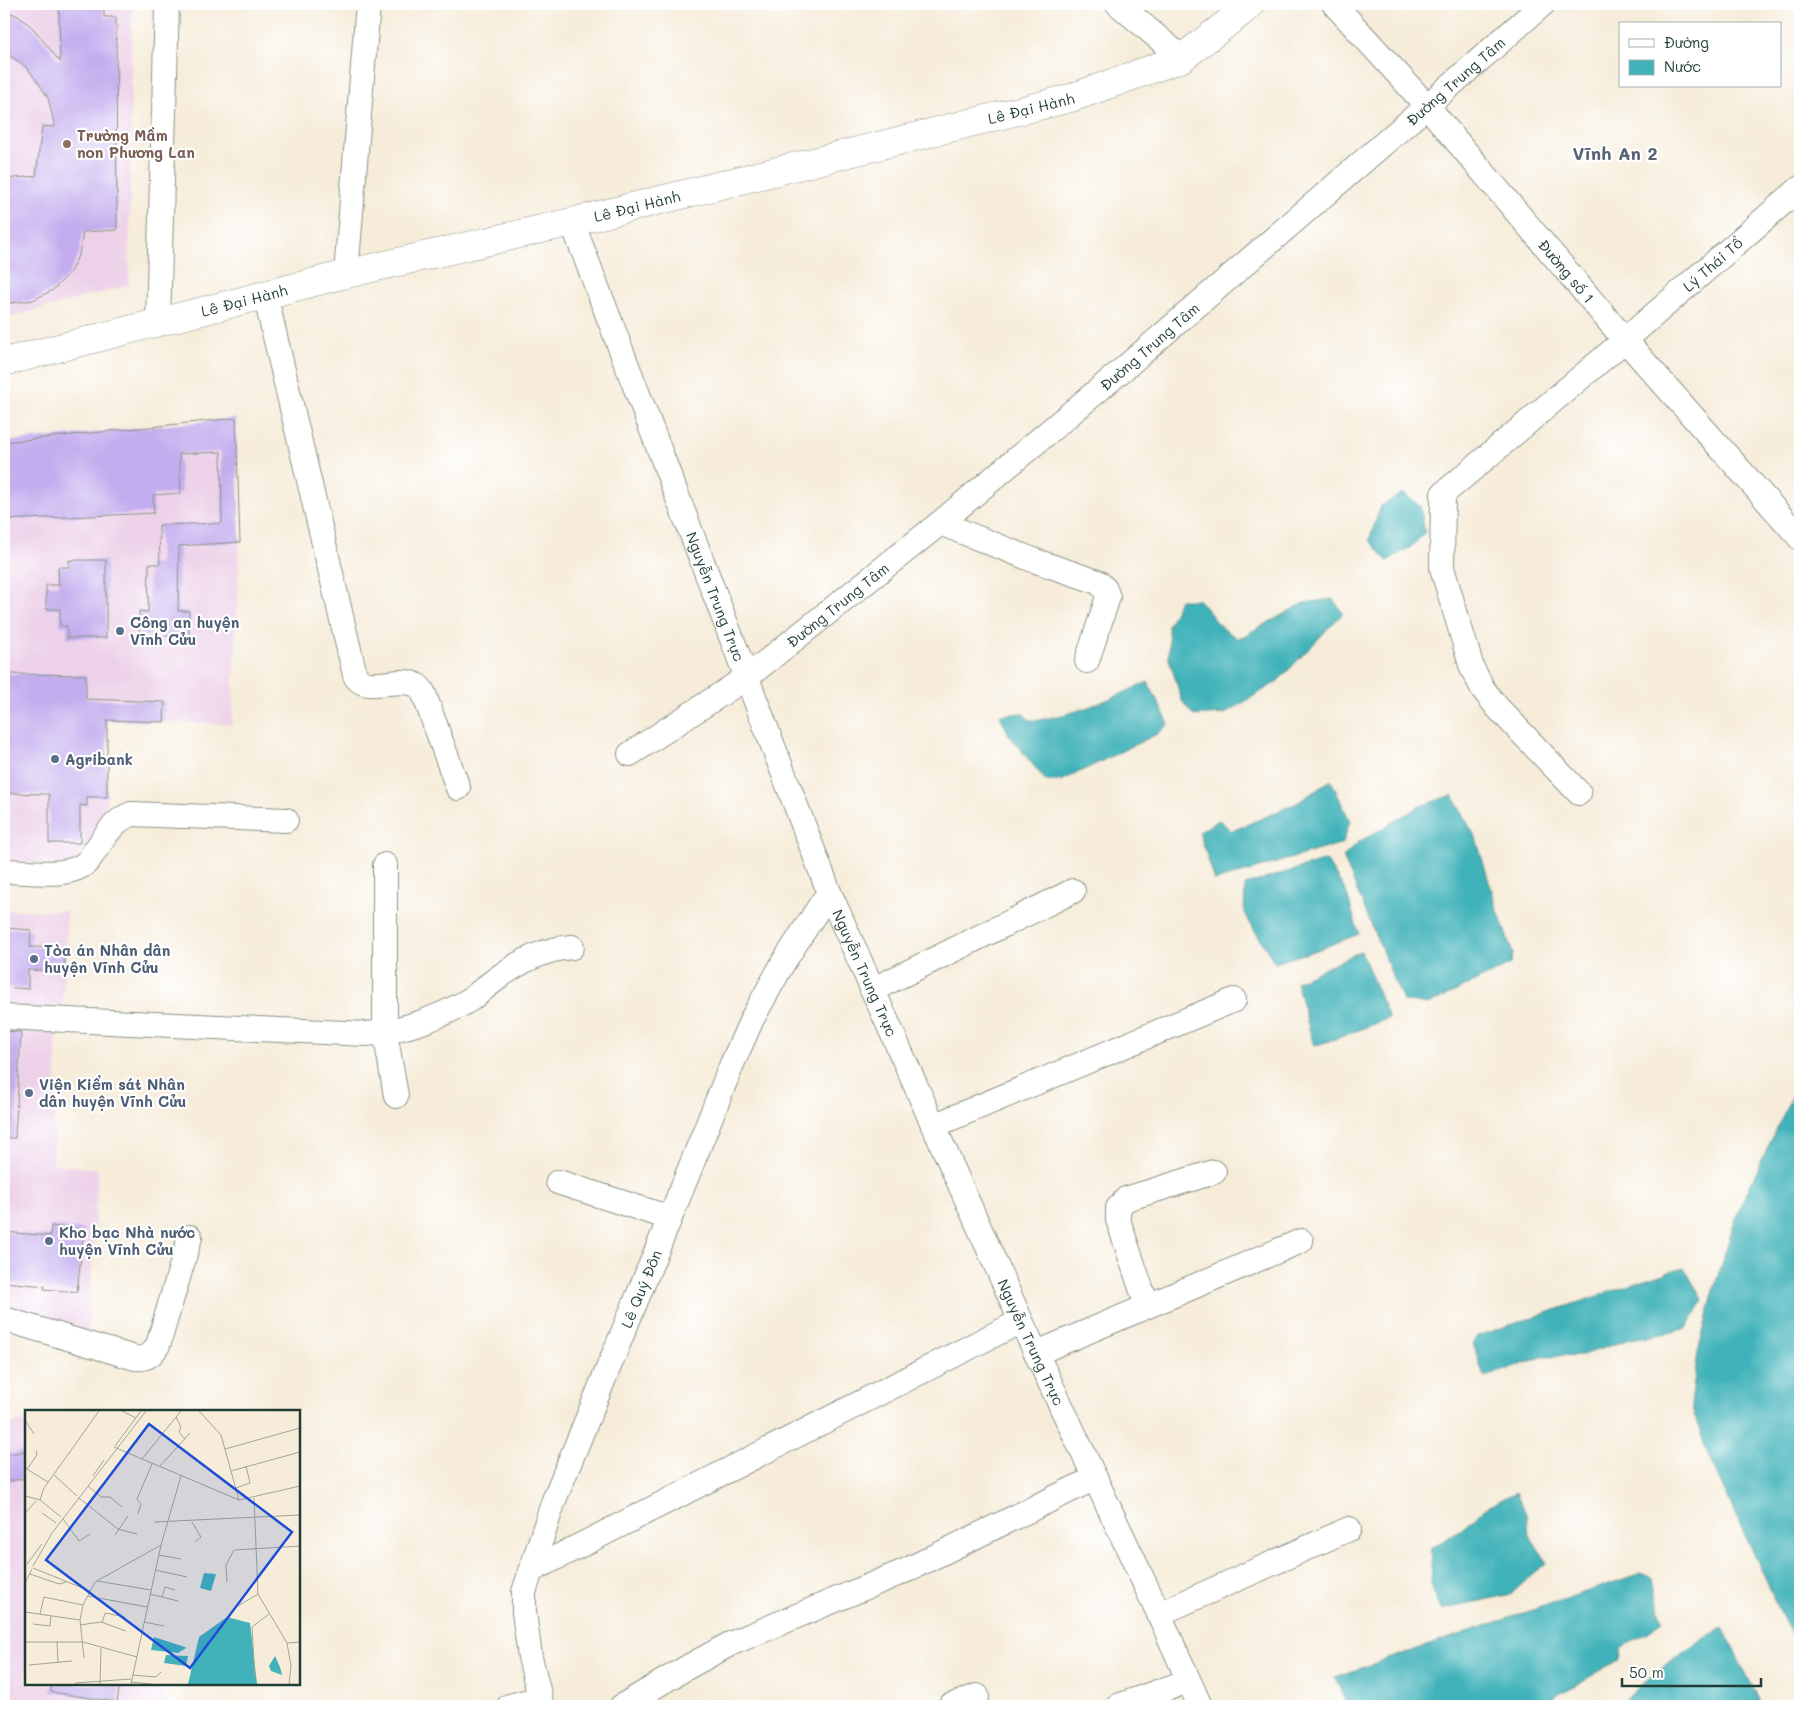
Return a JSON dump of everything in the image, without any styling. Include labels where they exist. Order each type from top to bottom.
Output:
[{"type":"main road","name":"Lê Đại Hành","points":[[4,362],[265,294],[572,222],[1071,98],[1182,58],[1250,4]]},
{"type":"street","points":[[158,322],[167,4]]},
{"type":"street","points":[[346,274],[368,4]]},
{"type":"street","points":[[1118,4],[1182,58]]},
{"type":"street","name":"Đường số 1","points":[[1334,4],[1427,106],[1625,340],[1800,538]]},
{"type":"street","name":"Đường Trung Tâm","points":[[630,754],[747,677],[940,523],[1121,371],[1543,4]]},
{"type":"street","name":"Lý Thái Tổ","points":[[1579,794],[1497,707],[1483,689],[1472,668],[1442,568],[1444,494],[1800,188]]},
{"type":"street","name":"Nguyễn Trung Trực","points":[[572,222],[829,892],[1021,1321],[1159,1614],[1200,1706]]},
{"type":"street","points":[[265,294],[355,675],[357,680],[365,684],[407,681],[417,685],[424,694],[458,788]]},
{"type":"street","points":[[940,523],[1033,560],[1098,582],[1106,589],[1108,597],[1087,662]]},
{"type":"street","points":[[4,870],[62,873],[75,869],[87,862],[113,825],[121,818],[131,814],[286,820]]},
{"type":"street","points":[[385,865],[385,1032],[396,1096]]},
{"type":"street","points":[[872,990],[1073,891]]},
{"type":"street","name":"Lê Quý Đôn","points":[[541,1702],[530,1657],[524,1612],[524,1592],[554,1500],[752,1019],[783,964],[829,892]]},
{"type":"street","points":[[4,1017],[366,1034],[385,1032],[454,1009],[509,969],[540,954],[558,948],[572,947]]},
{"type":"street","points":[[934,1126],[1234,1000]]},
{"type":"street","points":[[1147,1306],[1118,1220],[1118,1208],[1126,1199],[1214,1172]]},
{"type":"street","points":[[558,1182],[670,1218]]},
{"type":"street","points":[[4,1319],[135,1358],[142,1358],[152,1354],[158,1345],[190,1237]]},
{"type":"street","points":[[1036,1353],[1301,1241]]},
{"type":"street","points":[[530,1571],[1021,1321]]},
{"type":"street","points":[[622,1706],[730,1644],[907,1570],[1095,1478]]},
{"type":"street","points":[[1159,1614],[1349,1529]]},
{"type":"street","points":[[1118,1706],[1188,1681]]},
{"type":"street","points":[[950,1706],[977,1696]]},
{"type":"street","points":[[509,1706],[541,1702]]},
{"type":"shaded area","name":"Trường Mầm non Phương Lan","points":[[4,4],[132,4],[129,285],[4,319]]},
{"type":"shaded area","name":"Công an huyện Vĩnh Cửu","points":[[236,418],[240,542],[232,724],[107,720],[106,824],[72,863],[4,864],[4,442]]},
{"type":"shaded area","name":"Tòa án Nhân dân huyện Vĩnh Cửu","points":[[4,910],[67,911],[62,1014],[4,1011]]},
{"type":"shaded area","name":"Kho bạc Nhà nước huyện Vĩnh Cửu","points":[[4,1024],[57,1027],[53,1164],[98,1169],[88,1338],[4,1313]]},
{"type":"shaded area","points":[[25,1421],[25,1685],[160,1685],[168,1706],[4,1706],[4,1424]]},
{"type":"water","points":[[1403,493],[1420,506],[1425,532],[1411,547],[1387,561],[1369,540],[1381,506]]},
{"type":"water","points":[[1333,599],[1343,613],[1278,681],[1225,714],[1194,716],[1182,701],[1169,659],[1168,625],[1180,600],[1199,600],[1221,627],[1238,639],[1304,603]]},
{"type":"water","points":[[1148,682],[1169,724],[1157,734],[1061,781],[1046,781],[1009,735],[1000,715],[1022,713],[1031,721],[1047,719],[1091,706]]},
{"type":"water","points":[[1331,780],[1350,821],[1343,843],[1215,881],[1199,832],[1219,820],[1232,831],[1297,803]]},
{"type":"water","points":[[1452,795],[1476,838],[1513,954],[1511,964],[1428,1005],[1403,1001],[1343,857],[1357,843],[1420,806]]},
{"type":"water","points":[[1326,860],[1346,891],[1359,934],[1275,963],[1244,913],[1245,885]]},
{"type":"water","points":[[1361,951],[1389,1018],[1314,1046],[1296,982]]},
{"type":"water","points":[[1800,1079],[1800,1654],[1709,1458],[1691,1405],[1698,1352],[1716,1281],[1738,1211]]},
{"type":"water","points":[[1684,1267],[1703,1301],[1687,1328],[1630,1339],[1583,1355],[1544,1356],[1484,1377],[1473,1343],[1477,1336]]},
{"type":"water","points":[[1516,1492],[1527,1516],[1529,1536],[1546,1563],[1511,1594],[1441,1610],[1430,1583],[1432,1548],[1463,1528],[1487,1507]]},
{"type":"water","points":[[1641,1573],[1653,1578],[1662,1621],[1621,1649],[1619,1660],[1539,1706],[1347,1706],[1335,1677]]},
{"type":"water","points":[[1723,1627],[1762,1706],[1613,1706],[1625,1700],[1665,1665]]},
{"type":"building","name":"Trường Mầm non Phương Lan","points":[[59,4],[104,4],[104,17],[116,17],[117,230],[83,232],[79,254],[69,274],[53,290],[33,300],[4,304],[4,179],[36,176],[42,126],[55,127],[48,98],[40,85],[28,69],[4,52],[4,10],[18,16],[33,28],[60,62]]},
{"type":"building","points":[[236,418],[240,542],[179,546],[178,611],[189,611],[189,636],[139,636],[139,611],[148,612],[149,564],[160,564],[159,525],[222,523],[221,452],[179,454],[181,493],[153,495],[154,513],[4,520],[4,442]]},
{"type":"building","points":[[69,560],[106,560],[106,638],[67,638],[67,626],[60,626],[60,609],[46,609],[46,585],[59,585],[58,567],[69,567]]},
{"type":"building","name":"Agribank","points":[[4,674],[86,675],[86,699],[165,702],[164,722],[107,720],[107,797],[87,797],[87,806],[80,805],[80,843],[49,843],[49,794],[4,793]]},
{"type":"building","points":[[4,928],[31,930],[30,947],[66,948],[64,971],[28,970],[28,989],[4,987]]},
{"type":"building","points":[[4,1031],[21,1032],[15,1138],[4,1138]]},
{"type":"building","points":[[51,1226],[84,1230],[77,1292],[44,1289],[45,1286],[4,1282],[4,1232],[50,1236]]},
{"type":"building","points":[[25,1451],[25,1478],[4,1482],[4,1455]]},
{"type":"building","points":[[52,1685],[120,1685],[117,1702],[51,1692]]},
{"type":"place","name":"Trường Mầm non Phương Lan","points":[[67,144]]},
{"type":"place","name":"Công an huyện Vĩnh Cửu","points":[[120,631]]},
{"type":"place","name":"Agribank","points":[[55,759]]},
{"type":"place","name":"Tòa án Nhân dân huyện Vĩnh Cửu","points":[[34,959]]},
{"type":"place","name":"Viện Kiểm sát Nhân dân huyện Vĩnh Cửu","points":[[29,1093]]},
{"type":"place","name":"Kho bạc Nhà nước huyện Vĩnh Cửu","points":[[49,1241]]},
{"type":"district","name":"Vĩnh An 2","points":[[1615,153]]}]
